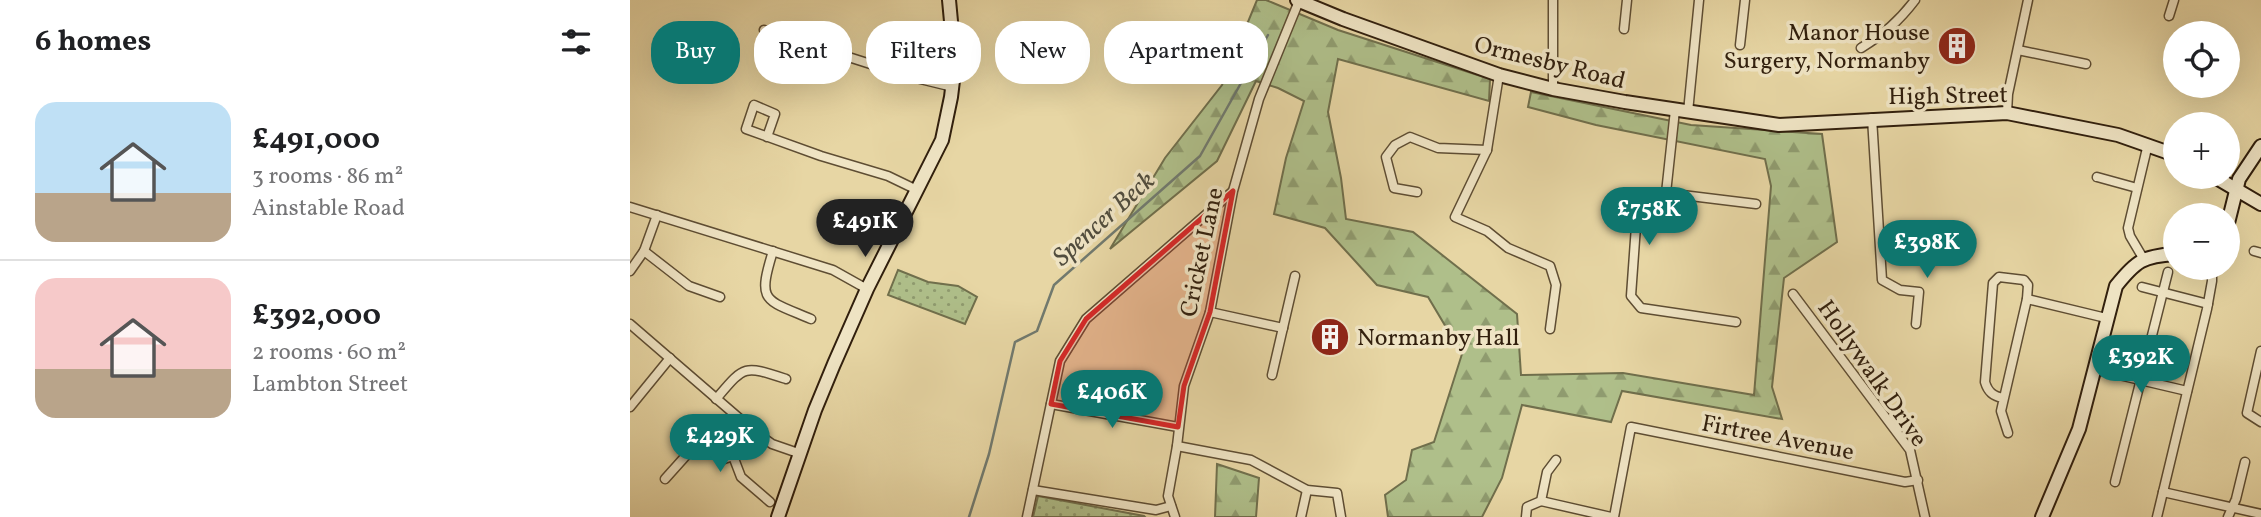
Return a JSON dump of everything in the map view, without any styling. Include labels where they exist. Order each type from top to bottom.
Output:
[{"type":"street","points":[[778,517],[815,410],[867,289],[942,140],[955,64],[949,0]]},
{"type":"street","name":"Ormesby Road","points":[[1298,0],[1499,75],[1553,89],[1756,122],[1800,125]]},
{"type":"street","name":"Cricket Lane","points":[[1175,517],[1168,496],[1184,386],[1210,312],[1233,191],[1259,99],[1298,0]]},
{"type":"street","points":[[1553,0],[1553,89]]},
{"type":"street","points":[[1624,29],[1627,0]]},
{"type":"street","points":[[1666,193],[1699,0]]},
{"type":"street","points":[[1740,45],[1745,0]]},
{"type":"street","points":[[1861,48],[1898,22],[1915,0]]},
{"type":"street","points":[[2007,113],[2008,94],[2028,0]]},
{"type":"street","points":[[2169,16],[2174,0]]},
{"type":"street","points":[[2018,50],[2086,64]]},
{"type":"street","points":[[852,58],[953,87]]},
{"type":"street","points":[[1499,75],[1487,150],[1455,217],[1487,231],[1508,248],[1550,266],[1556,285],[1550,329]]},
{"type":"street","name":"High Street","points":[[1800,125],[1872,118],[2007,113],[2104,132],[2163,150]]},
{"type":"street","points":[[1872,118],[1882,279],[1900,290],[1919,292],[1916,324]]},
{"type":"street","points":[[767,137],[888,176],[917,190]]},
{"type":"street","points":[[1417,192],[1394,188],[1386,157],[1395,145],[1410,138],[1438,148],[1487,150]]},
{"type":"street","points":[[2143,258],[2128,228],[2148,144]]},
{"type":"street","points":[[2240,178],[2261,146]]},
{"type":"street","points":[[2097,177],[2137,188]]},
{"type":"street","points":[[2233,203],[2236,189],[2261,204]]},
{"type":"street","points":[[1027,517],[1060,361],[1086,319],[1233,191]]},
{"type":"street","points":[[1736,322],[1641,308],[1631,296],[1637,212],[1651,193],[1756,204]]},
{"type":"street","points":[[630,206],[833,270],[867,289]]},
{"type":"street","points":[[630,271],[644,251],[657,215]]},
{"type":"street","points":[[644,251],[689,286],[720,297]]},
{"type":"street","points":[[773,251],[764,291],[772,302],[811,319]]},
{"type":"street","points":[[2042,517],[2079,429],[2099,369],[2106,318],[2116,286],[2129,269],[2143,258],[2163,255]]},
{"type":"street","points":[[1272,375],[1296,276]]},
{"type":"street","points":[[2003,398],[1994,396],[1985,383],[1993,283],[1999,277],[2024,280],[2028,285],[2001,411],[2008,433]]},
{"type":"street","points":[[2115,482],[2166,280]]},
{"type":"street","points":[[2157,517],[2208,304],[2211,280]]},
{"type":"street","points":[[2142,287],[2208,304]]},
{"type":"street","name":"Hollywalk Drive","points":[[1793,294],[1910,450],[1926,517]]},
{"type":"street","points":[[2027,299],[2106,318]]},
{"type":"street","points":[[1210,312],[1283,328]]},
{"type":"street","points":[[630,324],[754,431],[772,444],[801,454]]},
{"type":"street","points":[[2261,351],[2247,413],[2261,422]]},
{"type":"street","points":[[630,407],[670,358]]},
{"type":"street","points":[[716,399],[737,375],[746,369],[755,369],[786,379]]},
{"type":"street","points":[[2099,369],[2187,391]]},
{"type":"street","points":[[1051,404],[1178,427]]},
{"type":"street","name":"Firtree Avenue","points":[[1613,517],[1631,427],[1905,482],[1918,480]]},
{"type":"street","points":[[665,479],[691,450],[714,452],[720,460],[733,456],[754,431]]},
{"type":"street","points":[[1177,446],[1251,460],[1307,490],[1337,493],[1341,517]]},
{"type":"street","points":[[733,456],[741,477],[769,502]]},
{"type":"street","points":[[1541,501],[1548,472],[1556,460]]},
{"type":"street","points":[[2231,513],[2245,462]]},
{"type":"street","points":[[1033,490],[1156,510],[1171,506]]},
{"type":"street","points":[[1301,517],[1307,490]]},
{"type":"street","points":[[2163,492],[2231,513],[2261,514]]},
{"type":"street","points":[[1525,517],[1527,507],[1541,501],[1613,517]]},
{"type":"highlighted area","points":[[1233,191],[1210,312],[1184,386],[1178,427],[1051,404],[1060,361],[1086,319]]},
{"type":"green space","points":[[1257,0],[1266,0],[1338,30],[1490,79],[1489,101],[1338,59],[1328,112],[1346,219],[1413,232],[1517,314],[1521,375],[1623,373],[1754,395],[1771,186],[1765,159],[1596,125],[1528,107],[1531,92],[1691,125],[1822,134],[1837,242],[1784,278],[1772,387],[1782,419],[1622,391],[1611,422],[1522,405],[1502,478],[1482,517],[1388,517],[1385,495],[1406,480],[1412,450],[1434,442],[1462,354],[1428,297],[1377,285],[1325,228],[1274,214],[1286,158],[1304,101],[1265,84],[1268,84],[1268,21],[1248,21]]},
{"type":"green space","points":[[1255,84],[1217,161],[1110,249],[1165,158],[1222,85]]},
{"type":"green space","points":[[898,270],[928,282],[958,286],[977,297],[965,324],[888,295]]},
{"type":"green space","points":[[1217,464],[1259,478],[1256,517],[1215,517]]},
{"type":"green space","points":[[1038,496],[1144,516],[1145,517],[1033,517]]},
{"type":"waterway","name":"Spencer Beck","points":[[969,517],[989,454],[1015,342],[1037,331],[1054,285],[1200,156],[1240,84]]},
{"type":"place","name":"Manor House Surgery, Normanby","points":[[1957,46]]},
{"type":"place","name":"Normanby Hall","points":[[1330,337]]}]
